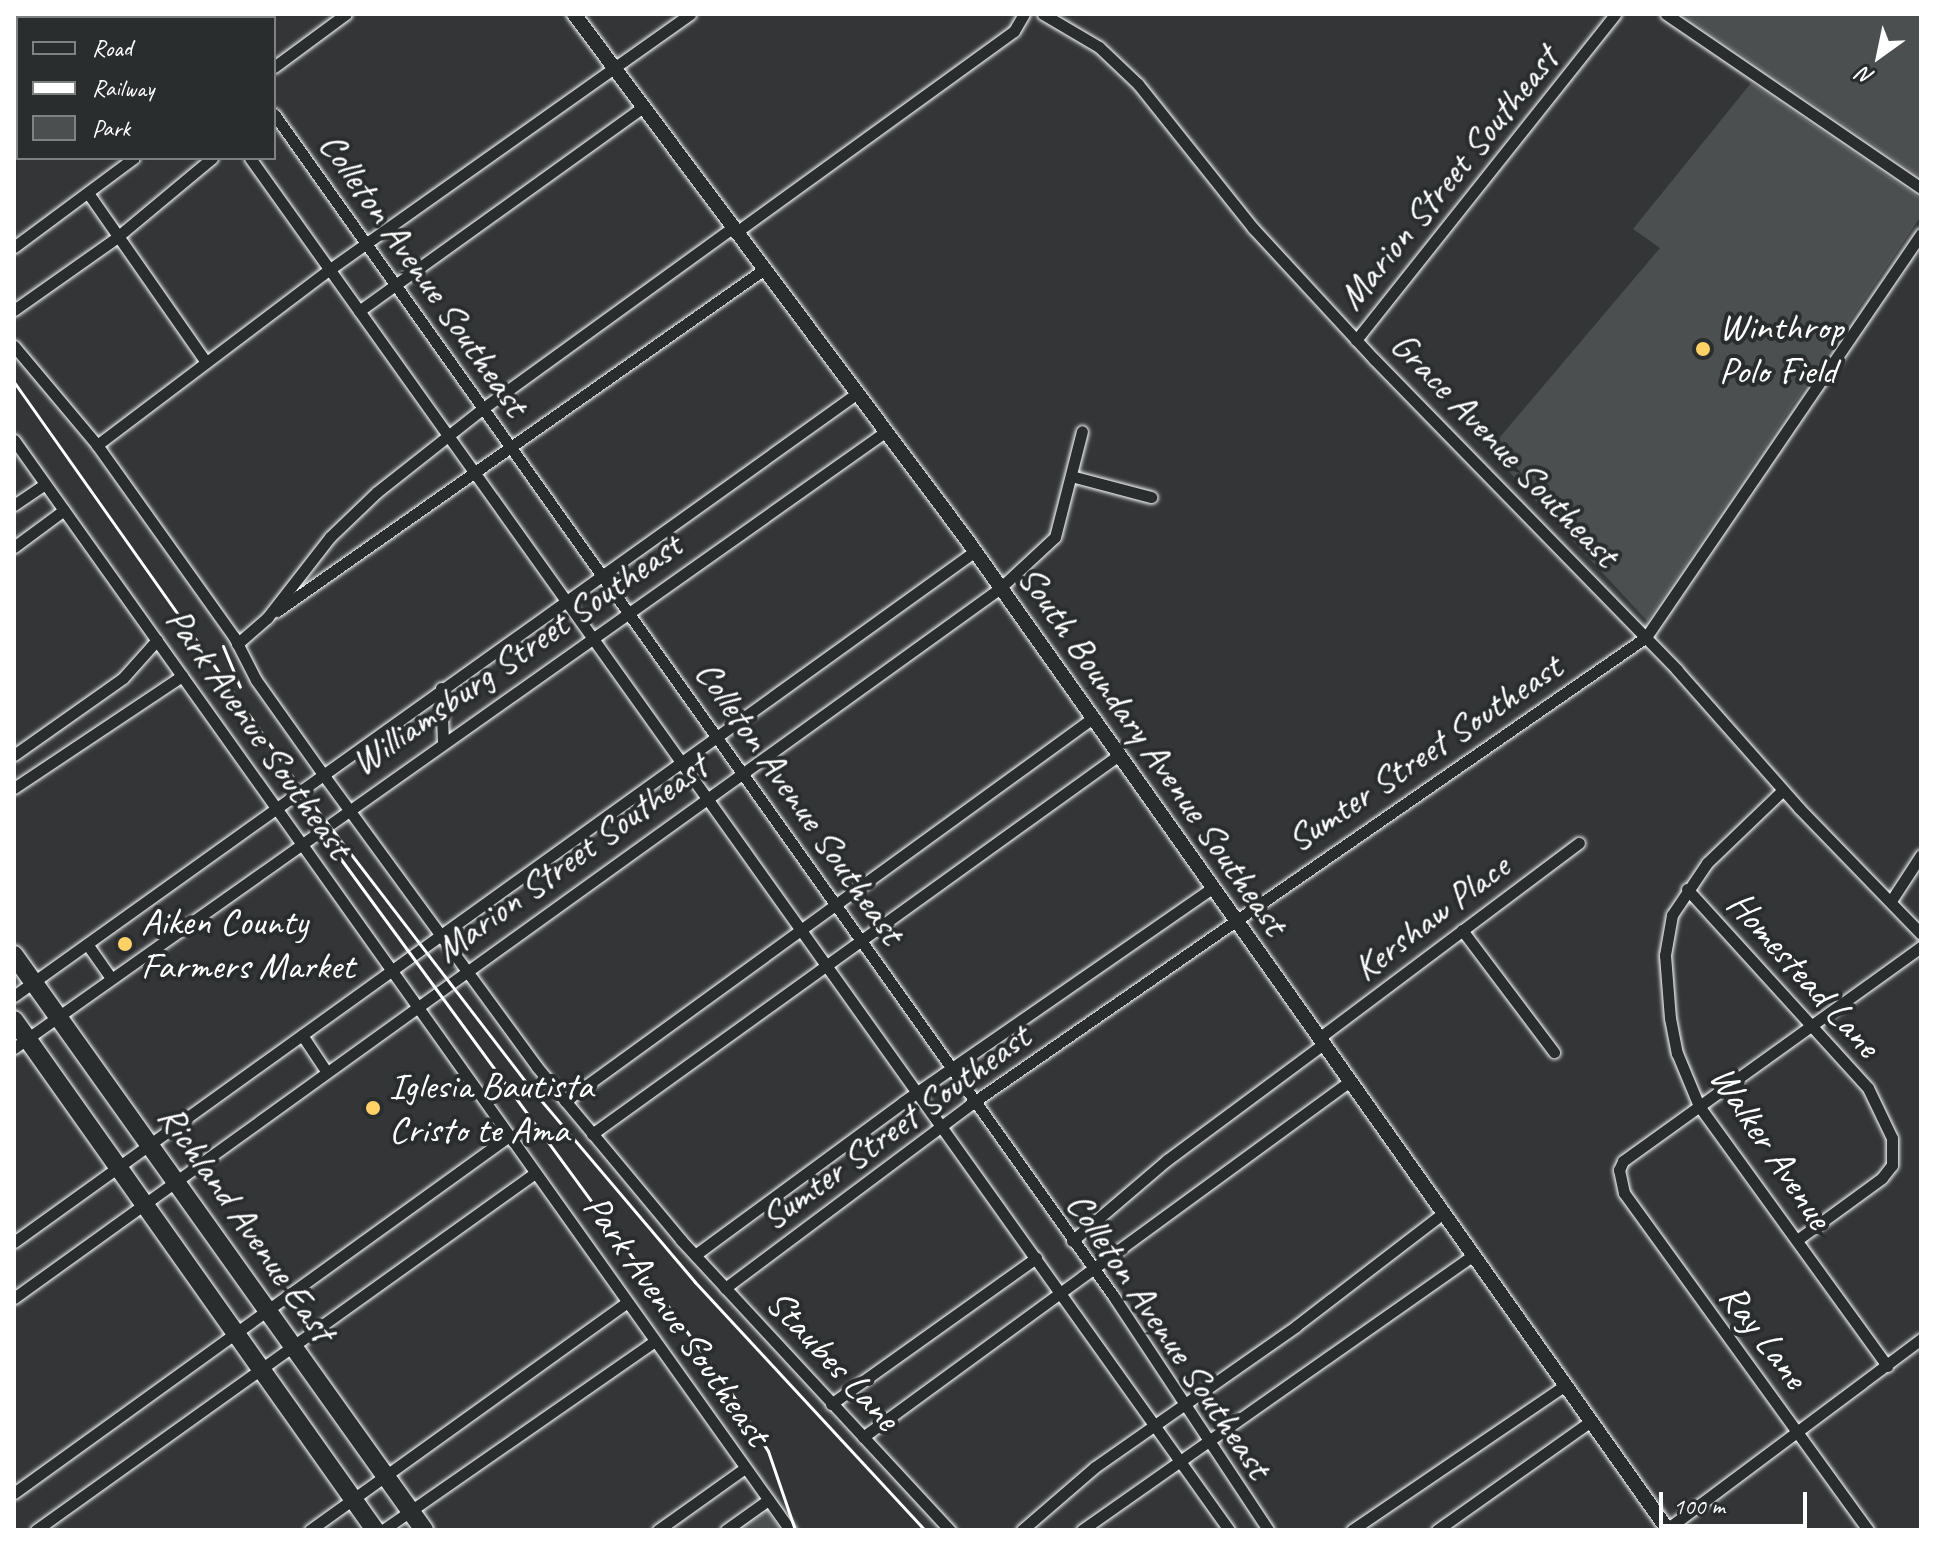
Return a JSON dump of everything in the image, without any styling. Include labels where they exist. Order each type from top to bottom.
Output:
[{"type":"main road","name":"Richland Avenue East","points":[[14,955],[424,1530]]},
{"type":"main road","name":"Richland Avenue East","points":[[14,1020],[21,1044],[146,1205],[375,1530]]},
{"type":"street","points":[[276,66],[346,14]]},
{"type":"street","name":"South Boundary Avenue Southeast","points":[[574,14],[974,552],[1116,757],[1668,1529]]},
{"type":"street","points":[[97,445],[330,269],[690,14]]},
{"type":"street","points":[[267,618],[330,537],[446,436],[1014,31],[1024,14]]},
{"type":"street","name":"Grace Avenue Southeast","points":[[1043,14],[1099,47],[1138,84],[1253,228],[1356,340],[1646,637],[1783,790],[1921,934]]},
{"type":"street","name":"Marion Street Southeast","points":[[1356,340],[1615,14]]},
{"type":"street","points":[[1666,14],[1921,188]]},
{"type":"street","points":[[359,311],[642,108]]},
{"type":"street","name":"Colleton Avenue Southeast","points":[[276,117],[953,1068],[1268,1530]]},
{"type":"street","points":[[14,247],[131,160]]},
{"type":"street","points":[[14,310],[116,238],[210,160]]},
{"type":"street","name":"Colleton Avenue Southeast","points":[[251,160],[1229,1530]]},
{"type":"street","points":[[88,193],[116,238],[205,361]]},
{"type":"street","name":"Sumter Street Southeast","points":[[725,1288],[941,1126],[1233,920],[1646,637],[1921,234]]},
{"type":"street","points":[[237,644],[267,618],[472,470],[763,270]]},
{"type":"street","name":"Park Avenue Southeast","points":[[14,346],[97,445],[237,644],[322,773]]},
{"type":"street","name":"Williamsburg Street Southeast","points":[[14,996],[565,599],[856,394]]},
{"type":"street","name":"Marion Street Southeast","points":[[14,1298],[743,770],[999,589],[1055,537],[1082,431]]},
{"type":"street","name":"Williamsburg Street Southeast","points":[[21,1044],[349,807],[593,640],[885,432]]},
{"type":"street","name":"Park Avenue Southeast","points":[[14,440],[790,1530]]},
{"type":"street","points":[[1071,476],[1151,497]]},
{"type":"street","points":[[14,505],[45,484]]},
{"type":"street","points":[[14,547],[64,510]]},
{"type":"street","name":"Marion Street Southeast","points":[[14,1242],[390,971],[444,937],[974,552]]},
{"type":"street","points":[[14,755],[123,678],[157,640]]},
{"type":"street","points":[[14,788],[182,676]]},
{"type":"street","points":[[441,688],[443,742]]},
{"type":"street","points":[[565,1101],[1090,720]]},
{"type":"street","points":[[592,1134],[1116,757]]},
{"type":"street","name":"Staubes Lane","points":[[322,773],[466,970],[592,1134],[695,1255],[950,1530]]},
{"type":"street","name":"Walker Avenue","points":[[1783,790],[1687,889],[1668,933],[1664,984],[1677,1053],[1699,1106],[1887,1366]]},
{"type":"street","name":"Kershaw Place","points":[[1072,1241],[1167,1160],[1579,843]]},
{"type":"street","points":[[1891,901],[1921,855]]},
{"type":"street","name":"Sumter Street Southeast","points":[[695,1255],[918,1091],[1211,889]]},
{"type":"street","name":"Homestead Lane","points":[[1687,889],[1812,1027],[1883,1113],[1893,1160],[1882,1178],[1797,1240]]},
{"type":"street","points":[[1462,930],[1554,1052]]},
{"type":"street","points":[[87,944],[111,978]]},
{"type":"street","points":[[1699,1106],[1921,947]]},
{"type":"street","points":[[302,1035],[326,1071]]},
{"type":"street","points":[[863,1437],[1350,1081]]},
{"type":"street","name":"Ray Lane","points":[[1699,1106],[1623,1161],[1618,1175],[1624,1193],[1868,1530]]},
{"type":"street","points":[[14,1493],[509,1136]]},
{"type":"street","points":[[36,1530],[535,1173]]},
{"type":"street","points":[[1022,1530],[1040,1510],[1154,1424],[1296,1326],[1443,1213]]},
{"type":"street","points":[[1082,1530],[1473,1255]]},
{"type":"street","points":[[831,1404],[1036,1258]]},
{"type":"street","points":[[310,1530],[627,1302]]},
{"type":"street","points":[[1668,1529],[1921,1339]]},
{"type":"street","points":[[383,1530],[409,1509],[655,1341]]},
{"type":"street","points":[[1352,1530],[1565,1385]]},
{"type":"street","points":[[1437,1530],[1591,1421]]},
{"type":"street","points":[[658,1530],[745,1468]]},
{"type":"street","points":[[726,1530],[768,1500]]},
{"type":"green space","points":[[1682,14],[1921,14],[1921,177]]},
{"type":"green space","name":"Winthrop Polo Field","points":[[1751,83],[1921,199],[1921,216],[1647,621],[1489,450],[1660,248],[1633,229]]},
{"type":"green space","points":[[766,1509],[781,1530],[736,1530]]},
{"type":"railway","points":[[14,382],[301,789],[528,1085],[695,1282],[925,1530]]},
{"type":"railway","points":[[223,646],[240,687]]},
{"type":"railway","points":[[340,858],[728,1388],[768,1451],[795,1530]]},
{"type":"place","name":"Winthrop Polo Field","points":[[1703,349]]},
{"type":"place","name":"Aiken County Farmers Market","points":[[125,944]]},
{"type":"place","name":"Iglesia Bautista Cristo te Ama","points":[[373,1108]]}]
